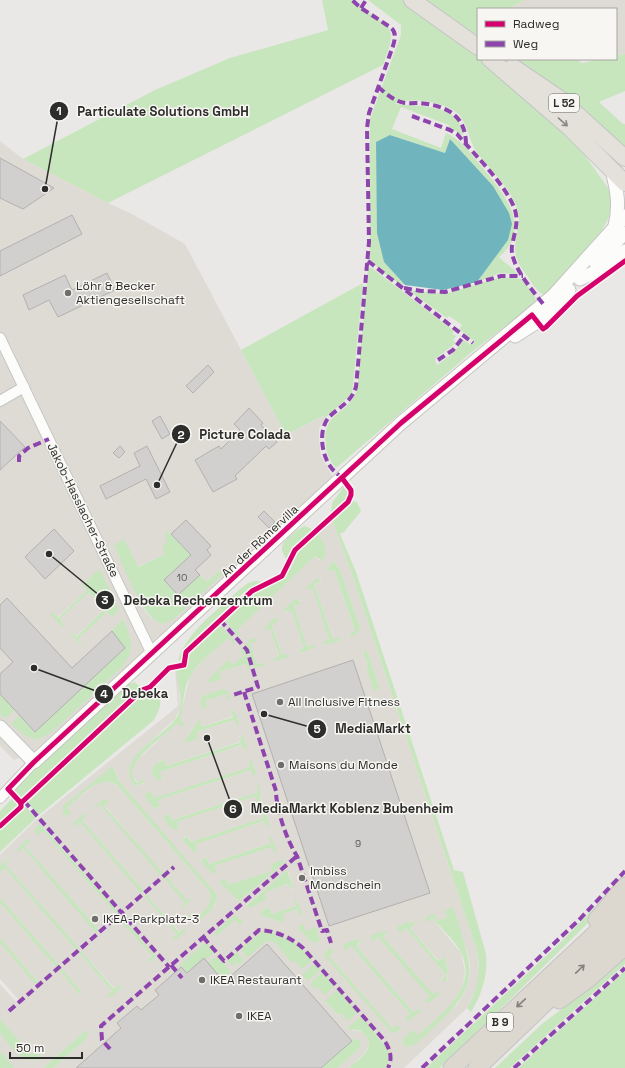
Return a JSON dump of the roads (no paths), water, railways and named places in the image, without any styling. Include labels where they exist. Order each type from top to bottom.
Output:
[{"type":"highway","points":[[550,976],[625,886]]},
{"type":"highway","name":"B 9","points":[[452,1068],[625,906]]},
{"type":"highway","name":"B 9","points":[[477,1068],[625,926]]},
{"type":"highway","points":[[532,1016],[578,988],[625,946]]},
{"type":"main road","points":[[412,0],[477,46]]},
{"type":"main road","name":"L 52","points":[[491,60],[570,128],[625,183]]},
{"type":"main road","name":"L 52","points":[[502,60],[560,100],[625,158]]},
{"type":"street","points":[[612,170],[618,197],[620,230]]},
{"type":"street","name":"An der Römervilla","points":[[488,352],[541,320],[553,310],[620,230],[625,216]]},
{"type":"street","name":"An der Römervilla","points":[[0,798],[34,762],[401,423],[488,352],[559,290],[620,230]]},
{"type":"street","points":[[580,279],[599,270],[625,251]]},
{"type":"street","name":"Jakob-Hasslacher-Straße","points":[[0,338],[152,654]]},
{"type":"street","points":[[0,400],[24,388]]},
{"type":"street","points":[[0,727],[34,762]]},
{"type":"water","points":[[390,135],[445,153],[450,139],[493,186],[509,213],[512,224],[508,240],[477,282],[443,290],[405,285],[384,262],[377,233],[376,142]]},
{"type":"place","name":"Particulate Solutions GmbH","points":[[45,189]]},
{"type":"place","name":"Löhr & Becker Aktiengesellschaft","points":[[68,293]]},
{"type":"place","name":"Picture Colada","points":[[157,485]]},
{"type":"place","name":"Debeka Rechenzentrum","points":[[49,554]]},
{"type":"place","name":"Debeka","points":[[34,668]]},
{"type":"place","name":"All Inclusive Fitness","points":[[280,702]]},
{"type":"place","name":"MediaMarkt","points":[[264,714]]},
{"type":"place","name":"MediaMarkt Koblenz Bubenheim","points":[[207,738]]},
{"type":"place","name":"Maisons du Monde","points":[[281,765]]},
{"type":"place","name":"Imbiss Mondschein","points":[[302,878]]},
{"type":"place","name":"IKEA-Parkplatz-3","points":[[95,919]]},
{"type":"place","name":"IKEA Restaurant","points":[[202,980]]},
{"type":"place","name":"IKEA","points":[[239,1016]]}]
